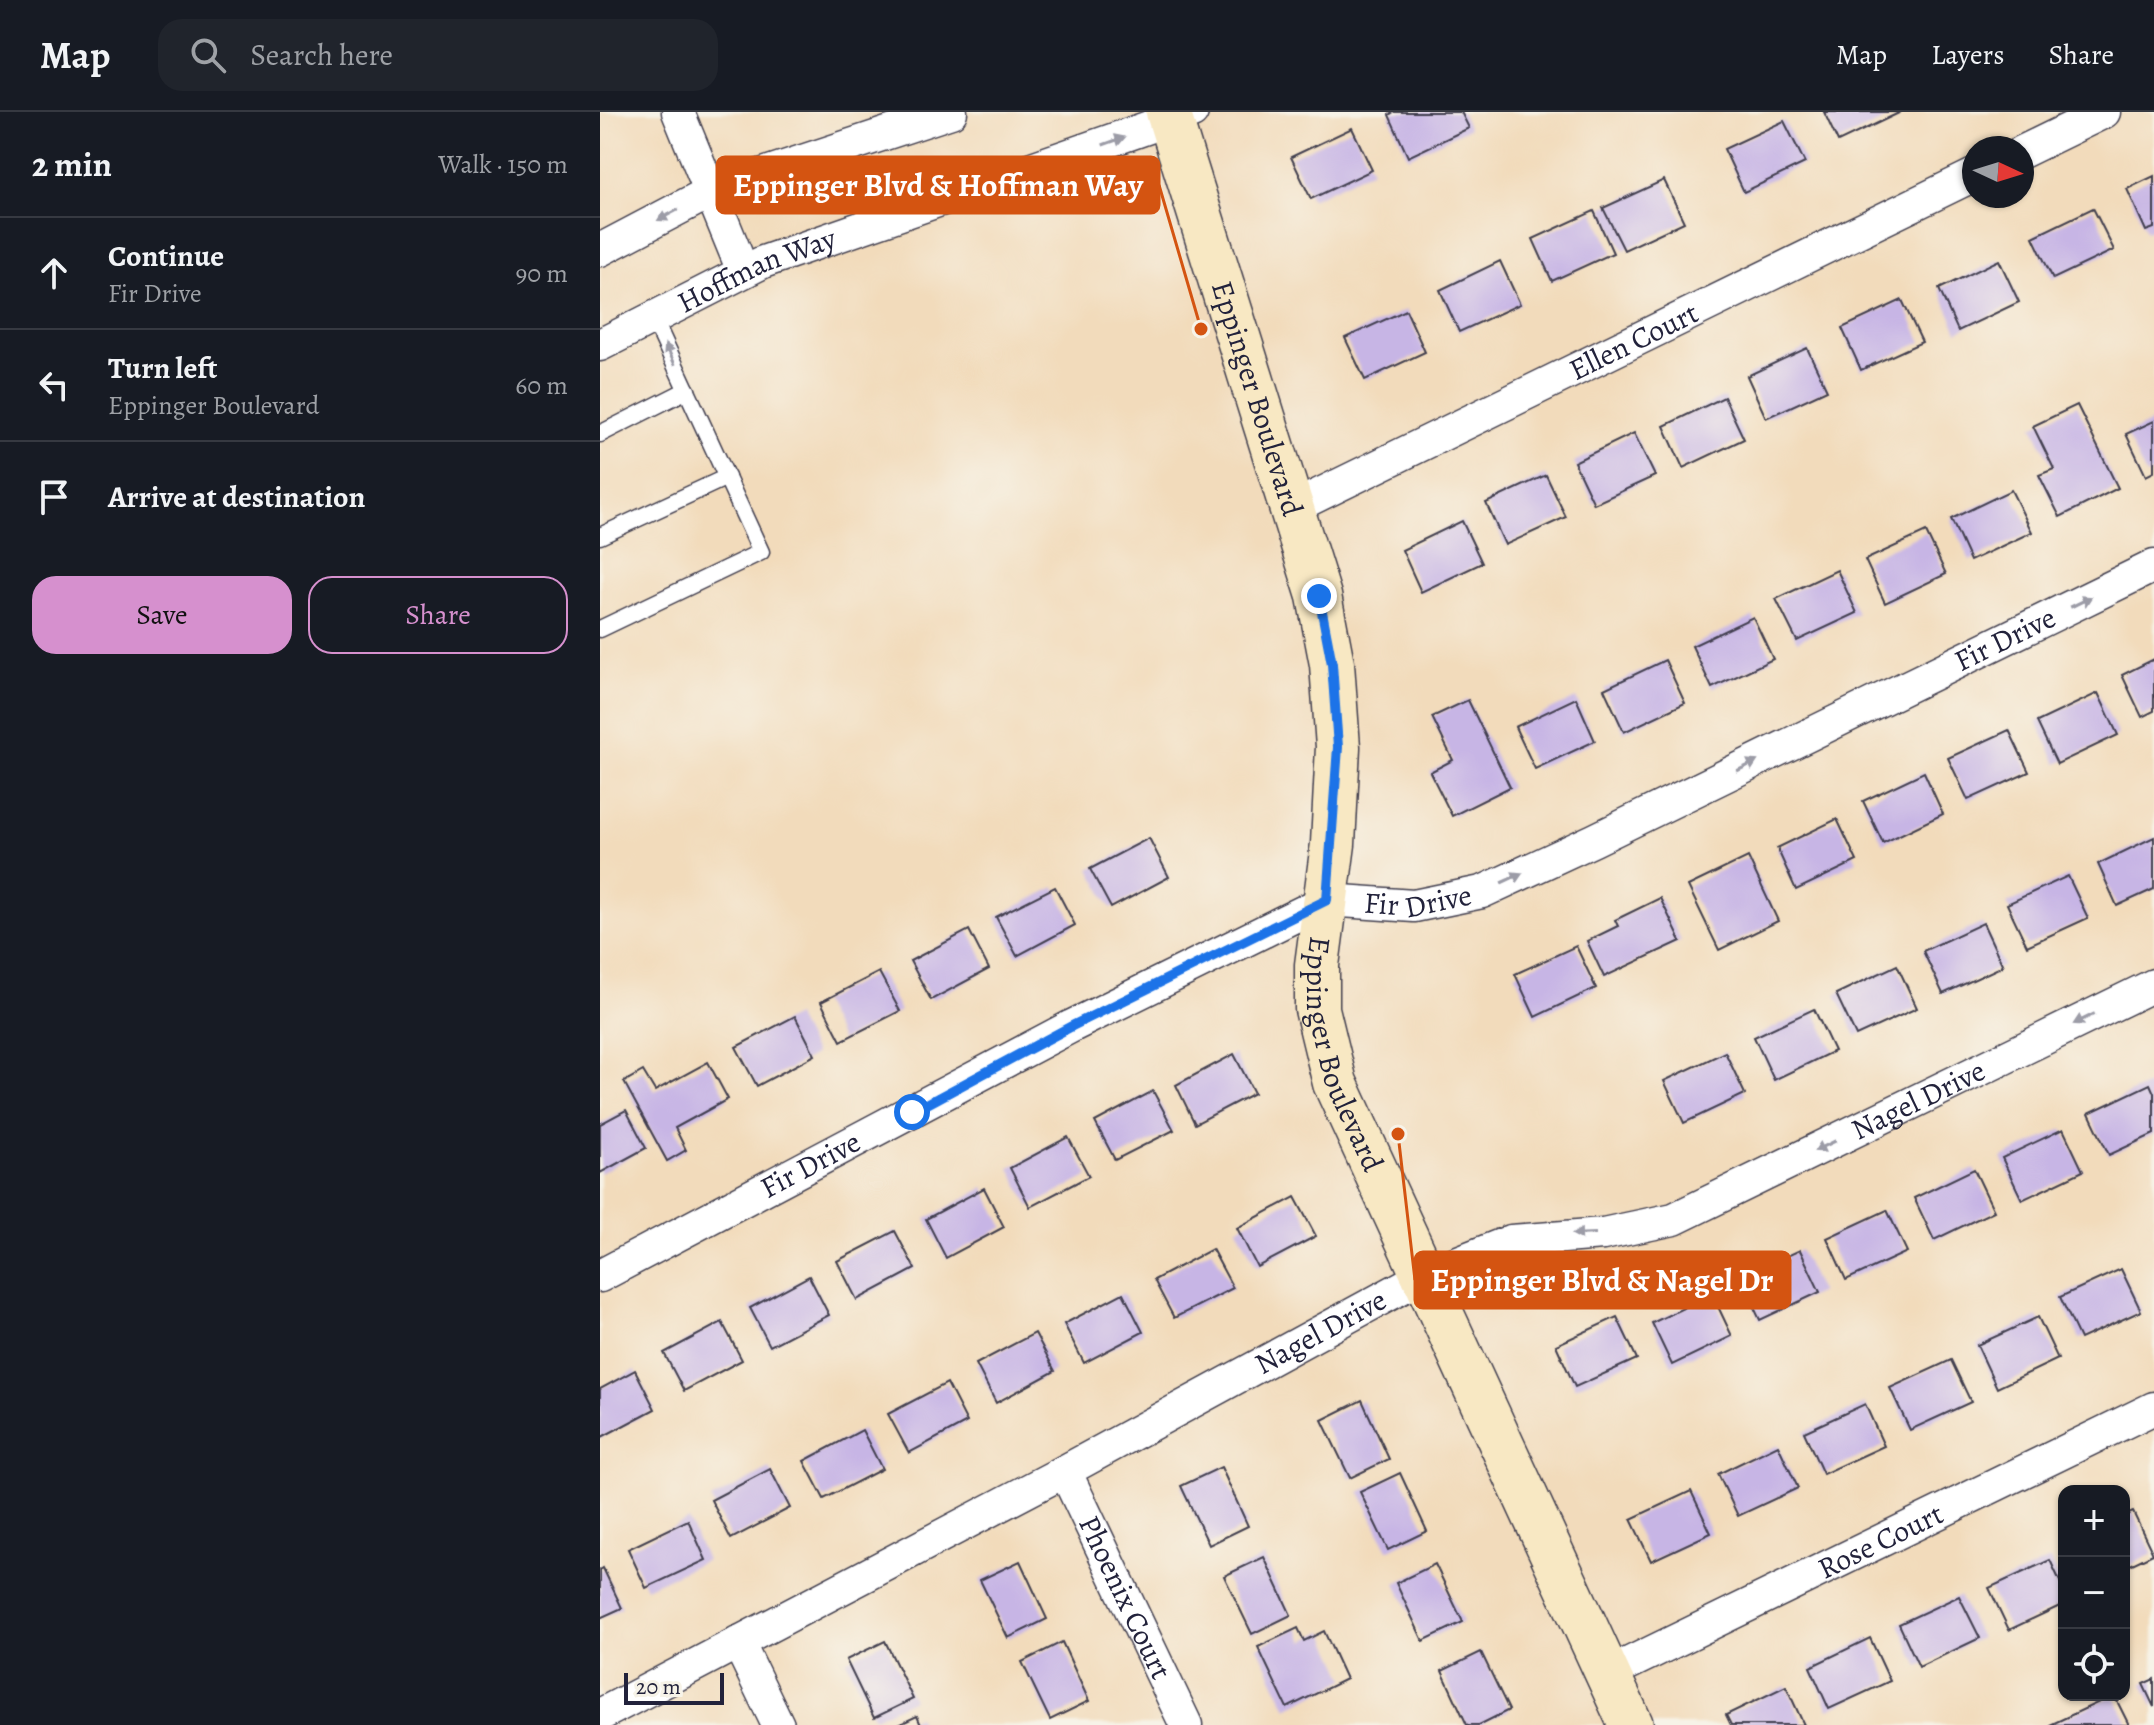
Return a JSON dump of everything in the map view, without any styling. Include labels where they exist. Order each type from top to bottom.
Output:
[{"type":"street","points":[[678,112],[743,271]]},
{"type":"street","points":[[600,250],[712,191],[951,112]]},
{"type":"street","points":[[2034,146],[2104,112]]},
{"type":"street","name":"Hoffman Way","points":[[600,345],[743,271],[1177,115]]},
{"type":"street","name":"Eppinger Boulevard","points":[[1177,115],[1319,596],[1332,664],[1338,747],[1327,900],[1317,965],[1317,1009],[1335,1083],[1631,1725]]},
{"type":"street","name":"Ellen Court","points":[[1292,508],[1962,181]]},
{"type":"street","name":"Fir Drive","points":[[600,1276],[1072,1026],[1327,900],[1414,906],[1482,892],[2154,566]]},
{"type":"street","name":"Nagel Drive","points":[[600,1715],[1065,1471],[1423,1276],[1511,1241],[1603,1234],[1674,1219],[2154,985]]},
{"type":"street","name":"Rose Court","points":[[1607,1674],[2154,1408]]},
{"type":"street","name":"Phoenix Court","points":[[1065,1471],[1186,1725]]},
{"type":"street","points":[[738,1642],[778,1725]]},
{"type":"lane","points":[[600,629],[761,552],[653,317]]},
{"type":"lane","points":[[600,434],[687,390]]},
{"type":"lane","points":[[600,536],[727,477]]},
{"type":"building","points":[[1394,112],[1461,112],[1469,128],[1408,157],[1389,115]]},
{"type":"building","points":[[1824,112],[1901,112],[1838,142]]},
{"type":"building","points":[[1784,121],[1805,163],[1744,192],[1724,149]]},
{"type":"building","points":[[1352,128],[1372,170],[1311,199],[1291,157]]},
{"type":"building","points":[[2154,176],[2154,228],[2146,231],[2127,189]]},
{"type":"building","points":[[1664,180],[1684,222],[1624,250],[1603,208]]},
{"type":"building","points":[[2093,208],[2114,250],[2053,279],[2033,237]]},
{"type":"building","points":[[1594,211],[1613,253],[1552,281],[1533,239]]},
{"type":"building","points":[[1999,260],[2019,302],[1958,331],[1939,289]]},
{"type":"building","points":[[1500,261],[1520,304],[1459,332],[1440,290]]},
{"type":"building","points":[[1902,300],[1922,342],[1861,370],[1842,328]]},
{"type":"building","points":[[1406,310],[1425,352],[1365,380],[1345,338]]},
{"type":"building","points":[[1807,348],[1827,390],[1766,418],[1747,376]]},
{"type":"building","points":[[1724,397],[1744,439],[1683,468],[1664,426]]},
{"type":"building","points":[[2077,405],[2118,488],[2060,517],[2039,475],[2054,469],[2033,426]]},
{"type":"building","points":[[2154,421],[2154,472],[2146,476],[2126,434]]},
{"type":"building","points":[[1634,433],[1655,476],[1594,504],[1574,462]]},
{"type":"building","points":[[1546,475],[1566,517],[1505,545],[1486,503]]},
{"type":"building","points":[[2011,490],[2032,532],[1970,561],[1951,519]]},
{"type":"building","points":[[1462,521],[1482,563],[1421,592],[1402,550]]},
{"type":"building","points":[[1926,532],[1946,574],[1885,603],[1865,560]]},
{"type":"building","points":[[1837,570],[1857,613],[1797,641],[1776,599]]},
{"type":"building","points":[[1753,617],[1773,659],[1712,688],[1692,646]]},
{"type":"building","points":[[2154,659],[2154,711],[2142,717],[2122,675]]},
{"type":"building","points":[[1665,660],[1685,703],[1624,732],[1604,689]]},
{"type":"building","points":[[2098,693],[2118,735],[2057,764],[2037,722]]},
{"type":"building","points":[[1576,698],[1595,741],[1535,769],[1515,727]]},
{"type":"building","points":[[1468,700],[1510,787],[1452,816],[1430,772],[1453,760],[1432,717]]},
{"type":"building","points":[[2009,730],[2029,772],[1968,800],[1948,758]]},
{"type":"building","points":[[1924,772],[1943,814],[1883,843],[1863,801]]},
{"type":"building","points":[[1837,819],[1857,861],[1796,890],[1777,848]]},
{"type":"building","points":[[2154,837],[2154,889],[2117,906],[2098,864]]},
{"type":"building","points":[[1149,838],[1169,877],[1111,908],[1090,869]]},
{"type":"building","points":[[1748,857],[1778,921],[1719,950],[1688,886]]},
{"type":"building","points":[[2068,876],[2088,918],[2027,946],[2007,904]]},
{"type":"building","points":[[1055,887],[1075,925],[1017,956],[996,917]]},
{"type":"building","points":[[1660,898],[1681,941],[1604,977],[1587,941],[1618,926],[1615,920]]},
{"type":"building","points":[[1983,923],[2003,966],[1943,994],[1923,951]]},
{"type":"building","points":[[969,930],[989,969],[931,1000],[910,961]]},
{"type":"building","points":[[1576,946],[1596,988],[1535,1017],[1515,974]]},
{"type":"building","points":[[1897,965],[1917,1008],[1856,1036],[1836,994]]},
{"type":"building","points":[[879,972],[900,1011],[841,1041],[821,1002]]},
{"type":"building","points":[[1814,1009],[1834,1051],[1774,1080],[1754,1037]]},
{"type":"building","points":[[795,1016],[815,1055],[757,1086],[736,1047]]},
{"type":"building","points":[[1725,1052],[1745,1094],[1684,1123],[1664,1081]]},
{"type":"building","points":[[1234,1054],[1254,1093],[1195,1124],[1176,1085]]},
{"type":"building","points":[[708,1062],[728,1099],[675,1128],[686,1150],[667,1161],[624,1082],[643,1071],[655,1091]]},
{"type":"building","points":[[2150,1084],[2154,1093],[2154,1134],[2109,1155],[2089,1113]]},
{"type":"building","points":[[1153,1091],[1174,1130],[1115,1160],[1095,1122]]},
{"type":"building","points":[[626,1110],[646,1148],[600,1173],[600,1124]]},
{"type":"building","points":[[2063,1129],[2083,1171],[2022,1200],[2002,1158]]},
{"type":"building","points":[[1068,1137],[1089,1176],[1030,1207],[1010,1168]]},
{"type":"building","points":[[1974,1169],[1994,1211],[1934,1240],[1914,1198]]},
{"type":"building","points":[[984,1188],[1004,1227],[946,1258],[926,1219]]},
{"type":"building","points":[[1295,1197],[1316,1236],[1257,1267],[1237,1228]]},
{"type":"building","points":[[1887,1210],[1907,1252],[1846,1280],[1827,1238]]},
{"type":"building","points":[[895,1231],[915,1269],[857,1300],[837,1261]]},
{"type":"building","points":[[1212,1249],[1233,1288],[1174,1318],[1154,1280]]},
{"type":"building","points":[[1800,1250],[1820,1292],[1760,1320],[1740,1278]]},
{"type":"building","points":[[2121,1269],[2141,1311],[2080,1339],[2060,1297]]},
{"type":"building","points":[[809,1276],[829,1315],[770,1346],[750,1308]]},
{"type":"building","points":[[1123,1293],[1143,1332],[1084,1363],[1064,1324]]},
{"type":"building","points":[[1712,1294],[1732,1336],[1672,1365],[1652,1323]]},
{"type":"building","points":[[1617,1317],[1637,1359],[1575,1387],[1556,1345]]},
{"type":"building","points":[[2038,1317],[2058,1359],[1997,1388],[1977,1345]]},
{"type":"building","points":[[722,1322],[742,1360],[684,1391],[664,1353]]},
{"type":"building","points":[[1035,1333],[1055,1371],[996,1403],[976,1364]]},
{"type":"building","points":[[1951,1360],[1971,1402],[1910,1430],[1890,1388]]},
{"type":"building","points":[[635,1370],[655,1409],[600,1438],[600,1389]]},
{"type":"building","points":[[947,1383],[967,1422],[909,1453],[888,1414]]},
{"type":"building","points":[[1362,1400],[1389,1459],[1350,1478],[1322,1420]]},
{"type":"building","points":[[1865,1404],[1884,1446],[1823,1474],[1804,1432]]},
{"type":"building","points":[[862,1430],[882,1469],[824,1499],[804,1461]]},
{"type":"building","points":[[1778,1445],[1798,1488],[1738,1516],[1718,1474]]},
{"type":"building","points":[[1221,1467],[1248,1526],[1209,1545],[1181,1486]]},
{"type":"building","points":[[770,1469],[790,1508],[731,1539],[711,1500]]},
{"type":"building","points":[[1400,1473],[1427,1531],[1388,1550],[1360,1492]]},
{"type":"building","points":[[1691,1491],[1711,1533],[1651,1561],[1631,1519]]},
{"type":"building","points":[[2133,1512],[2153,1554],[2130,1565],[2130,1557],[2130,1513]]},
{"type":"building","points":[[688,1520],[706,1560],[646,1588],[628,1549]]},
{"type":"building","points":[[1264,1557],[1291,1615],[1252,1634],[1224,1576]]},
{"type":"building","points":[[2050,1560],[2058,1577],[2058,1607],[2009,1630],[1989,1588]]},
{"type":"building","points":[[1020,1561],[1047,1619],[1008,1638],[980,1580]]},
{"type":"building","points":[[1435,1564],[1463,1622],[1423,1641],[1396,1583]]},
{"type":"building","points":[[603,1568],[622,1608],[600,1618],[600,1570]]},
{"type":"building","points":[[1959,1596],[1980,1638],[1919,1667],[1899,1624]]},
{"type":"building","points":[[1298,1628],[1304,1641],[1324,1631],[1346,1679],[1287,1708],[1258,1647]]},
{"type":"building","points":[[1870,1638],[1890,1681],[1829,1709],[1810,1667]]},
{"type":"building","points":[[885,1641],[913,1699],[874,1718],[846,1660]]},
{"type":"building","points":[[1062,1642],[1089,1701],[1050,1720],[1022,1662]]},
{"type":"building","points":[[1481,1652],[1509,1710],[1479,1725],[1467,1725],[1442,1671]]},
{"type":"building","points":[[2154,1679],[2154,1707],[2143,1684]]},
{"type":"building","points":[[1786,1686],[1804,1725],[1731,1725],[1726,1715]]},
{"type":"building","points":[[2101,1701],[2117,1701],[2129,1725],[2050,1725]]},
{"type":"building","points":[[917,1716],[921,1725],[898,1725]]},
{"type":"place","name":"Eppinger Blvd & Hoffman Way","points":[[1201,329]]},
{"type":"place","name":"Eppinger Blvd & Nagel Dr","points":[[1398,1134]]},
{"type":"route","points":[[912,1112],[1072,1026],[1327,900],[1338,747],[1332,664],[1319,596]]}]
